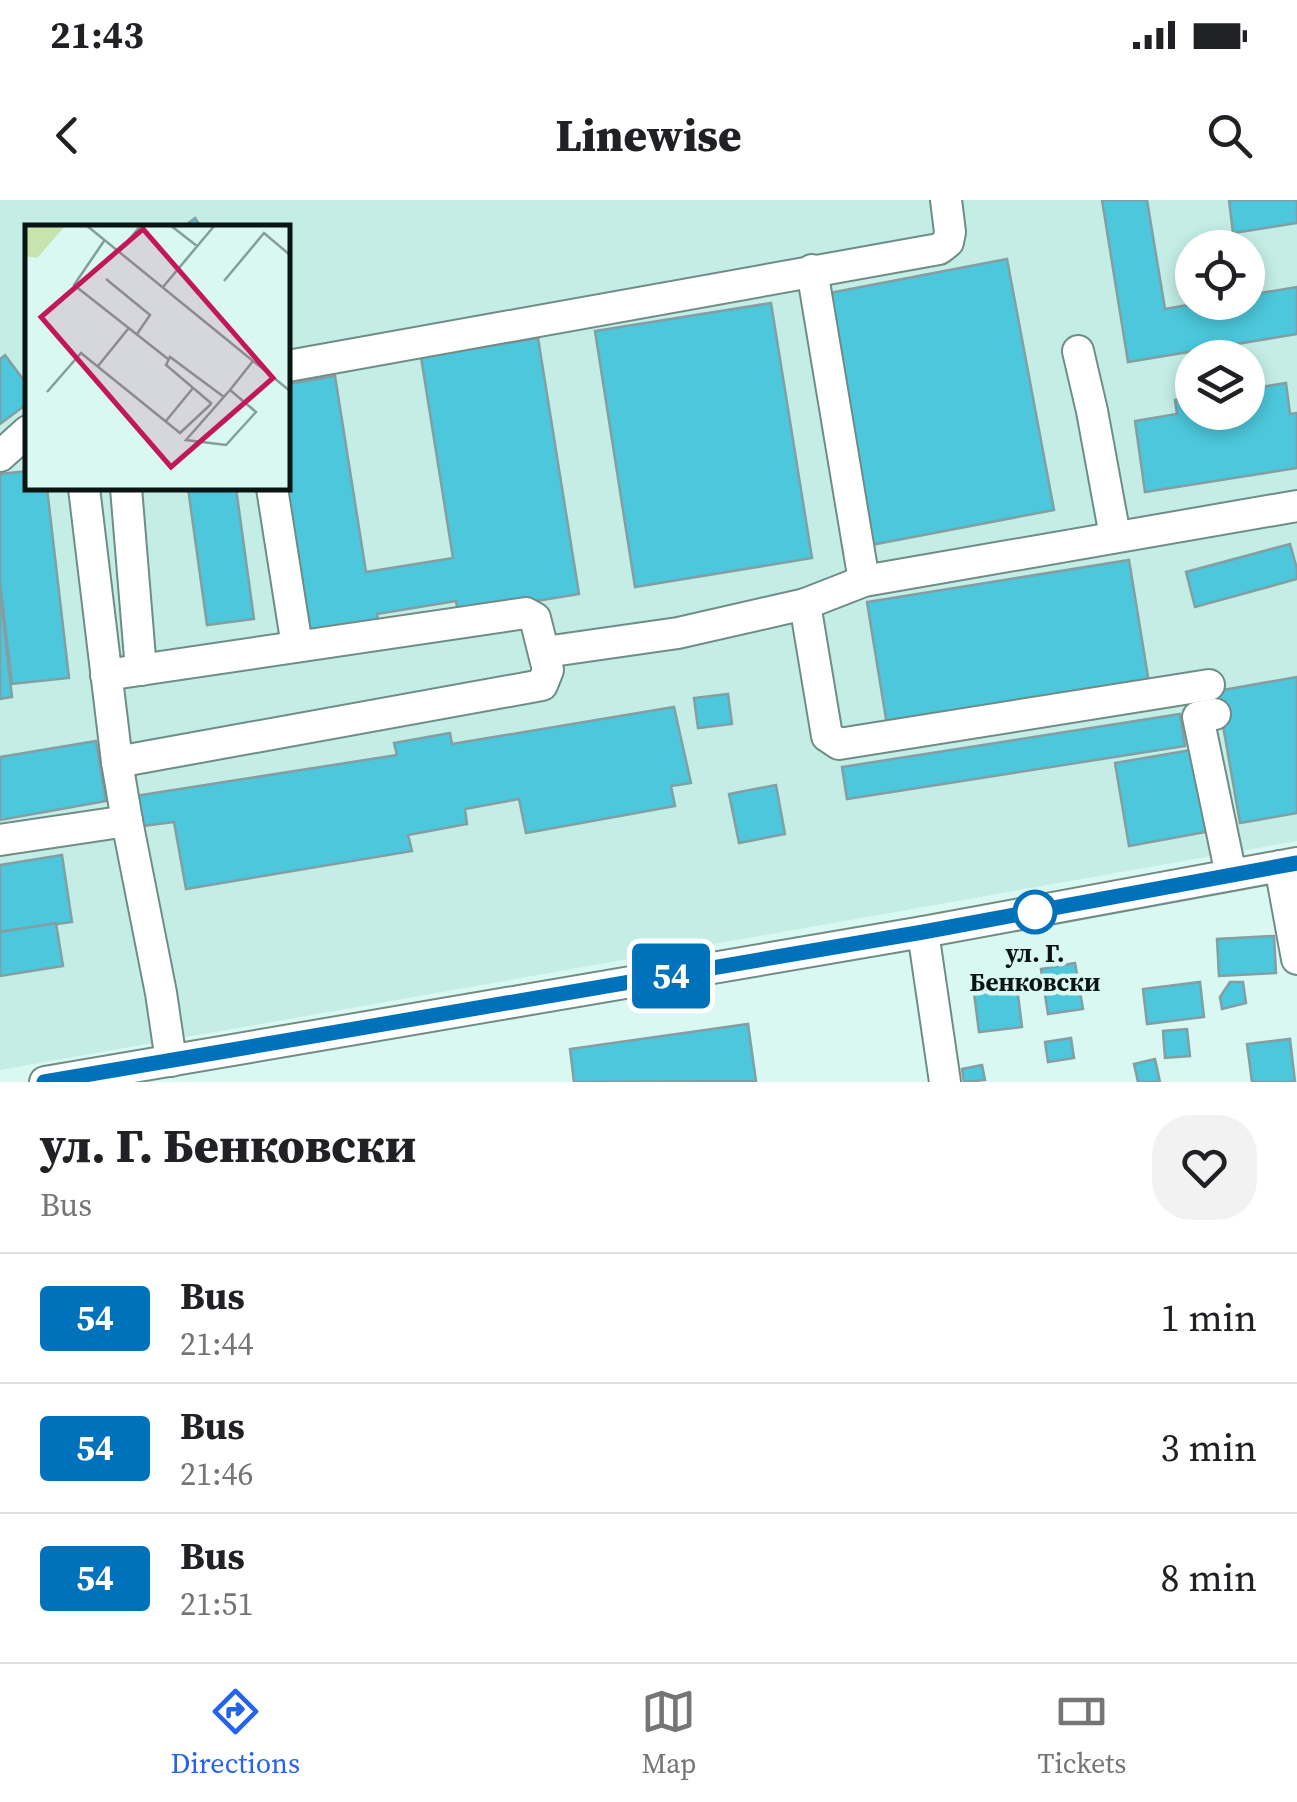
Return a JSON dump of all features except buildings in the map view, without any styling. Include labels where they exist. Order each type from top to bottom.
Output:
[{"type":"street","points":[[290,366],[939,249],[948,242],[950,232],[946,200]]},
{"type":"street","points":[[812,270],[864,581]]},
{"type":"street","points":[[1078,351],[1115,536]]},
{"type":"street","points":[[0,456],[25,434]]},
{"type":"street","points":[[84,490],[117,762],[171,1062]]},
{"type":"street","points":[[126,490],[141,670]]},
{"type":"street","points":[[272,490],[298,646]]},
{"type":"street","points":[[545,652],[678,632],[804,604],[864,581],[1297,506]]},
{"type":"street","points":[[804,604],[828,736],[839,744],[1212,700],[1198,717],[1231,876]]},
{"type":"street","points":[[106,675],[526,613],[535,618],[548,670],[542,685],[117,762]]},
{"type":"street","points":[[0,840],[127,821]]},
{"type":"street","points":[[45,1082],[923,932],[1289,865],[1297,959]]},
{"type":"street","points":[[923,932],[945,1082]]},
{"type":"shaded area","points":[[0,200],[1297,200],[1297,841],[0,1070]]},
{"type":"bus line","name":"54","points":[[44,1082],[923,932],[1297,863]]},
{"type":"place","name":"ул. Г. Бенковски","points":[[1035,912]]}]
